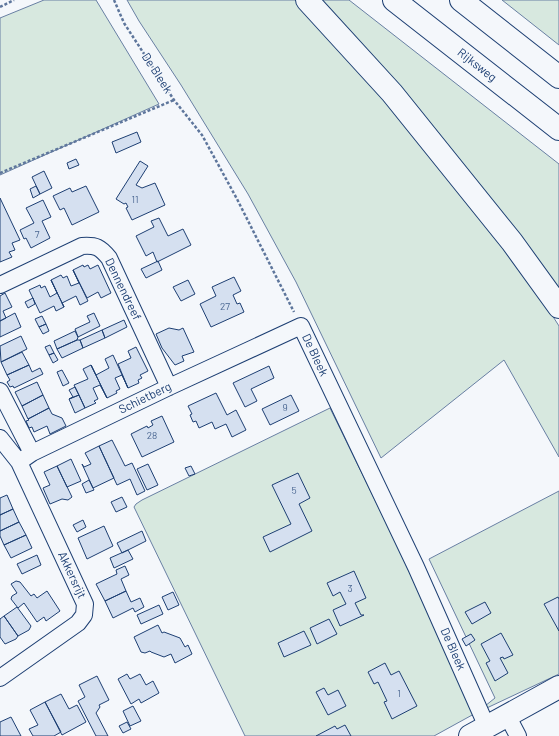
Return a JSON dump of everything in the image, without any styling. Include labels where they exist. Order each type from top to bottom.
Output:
[{"type":"main road","points":[[307,0],[392,93],[512,242],[559,307]]},
{"type":"main road","name":"Rijksweg","points":[[394,0],[559,129]]},
{"type":"main road","points":[[461,0],[559,77]]},
{"type":"main road","points":[[478,731],[507,715],[555,694]]},
{"type":"street","name":"Dennendreef","points":[[0,285],[82,246],[92,245],[102,249],[109,258],[169,387]]},
{"type":"street","name":"Schietberg","points":[[25,457],[169,387],[301,326]]},
{"type":"street","name":"De Bleek","points":[[301,326],[416,567],[478,731]]},
{"type":"street","points":[[0,391],[25,457]]},
{"type":"street","points":[[0,438],[25,457]]},
{"type":"street","name":"Akkersrijt","points":[[0,678],[78,624],[84,615],[85,604],[25,457]]},
{"type":"street","points":[[507,715],[518,736]]},
{"type":"path","points":[[0,7],[14,0]]},
{"type":"path","name":"De Bleek","points":[[114,0],[124,22],[174,100],[202,135],[301,326]]},
{"type":"path","points":[[0,173],[174,100]]},
{"type":"shaded area","points":[[44,0],[96,0],[159,104],[0,175],[0,18]]},
{"type":"shaded area","points":[[127,0],[298,0],[331,36],[508,246],[559,326],[559,457],[504,360],[381,458],[296,282],[248,194]]},
{"type":"shaded area","points":[[313,0],[349,0],[559,164],[559,295]]},
{"type":"shaded area","points":[[502,0],[559,0],[559,45]]},
{"type":"shaded area","points":[[330,408],[396,543],[475,714],[434,736],[245,736],[134,507],[142,500]]},
{"type":"shaded area","points":[[559,491],[559,674],[476,713],[495,698],[429,559]]},
{"type":"building","points":[[137,132],[141,142],[116,153],[112,142]]},
{"type":"building","points":[[76,159],[79,165],[69,169],[67,163]]},
{"type":"building","points":[[140,161],[148,166],[136,185],[142,188],[155,183],[165,205],[132,220],[126,208],[128,207],[126,203],[124,204],[116,199]]},
{"type":"building","points":[[44,171],[52,188],[40,194],[32,177]]},
{"type":"building","points":[[36,186],[40,194],[33,198],[30,189]]},
{"type":"building","points":[[86,186],[99,212],[72,225],[64,208],[60,210],[53,196],[70,188],[72,192]]},
{"type":"building","points":[[0,198],[20,240],[12,243],[15,250],[9,252],[12,257],[0,262]]},
{"type":"building","points":[[43,200],[51,217],[42,221],[50,238],[31,248],[26,238],[24,239],[20,230],[34,223],[26,208]]},
{"type":"building","points":[[159,218],[168,236],[183,229],[191,245],[157,262],[153,252],[146,256],[136,236],[154,227],[151,221]]},
{"type":"building","points":[[158,261],[162,270],[146,278],[141,269]]},
{"type":"building","points":[[83,265],[84,267],[88,265],[90,269],[98,265],[111,293],[101,298],[98,292],[87,298],[73,270]]},
{"type":"building","points":[[73,270],[88,301],[80,305],[76,296],[62,303],[51,280],[61,275],[63,278],[67,276],[71,286],[79,283]]},
{"type":"building","points":[[234,277],[241,291],[233,295],[237,304],[240,303],[244,312],[211,327],[200,304],[216,296],[212,287]]},
{"type":"building","points":[[51,280],[64,307],[56,311],[54,306],[40,313],[29,290],[40,285],[41,288],[45,286],[50,297],[57,293]]},
{"type":"building","points":[[188,280],[195,294],[181,301],[173,287]]},
{"type":"building","points":[[5,293],[12,307],[3,311],[6,318],[0,321],[0,296]]},
{"type":"building","points":[[33,298],[35,304],[28,308],[25,302]]},
{"type":"building","points":[[15,313],[21,327],[0,337],[0,321]]},
{"type":"building","points":[[94,313],[100,326],[78,337],[75,329],[90,322],[87,316]]},
{"type":"building","points":[[42,316],[46,324],[39,327],[35,319]]},
{"type":"building","points":[[124,320],[127,327],[105,338],[102,330]]},
{"type":"building","points":[[46,324],[49,331],[43,334],[39,327]]},
{"type":"building","points":[[169,328],[179,330],[183,328],[194,352],[182,356],[184,361],[175,365],[162,348],[156,334]]},
{"type":"building","points":[[102,330],[105,338],[83,348],[80,340]]},
{"type":"building","points":[[75,331],[78,337],[77,340],[57,349],[54,341]]},
{"type":"building","points":[[21,336],[27,349],[1,362],[0,346]]},
{"type":"building","points":[[80,340],[83,348],[62,358],[57,349]]},
{"type":"building","points":[[50,345],[54,353],[49,355],[45,347]]},
{"type":"building","points":[[136,347],[148,371],[140,375],[142,378],[138,380],[139,383],[128,388],[118,364],[131,358],[128,351]]},
{"type":"building","points":[[22,352],[29,365],[7,375],[1,362]]},
{"type":"building","points":[[54,353],[58,360],[53,363],[49,355]]},
{"type":"building","points":[[113,355],[128,388],[122,375],[115,378],[120,389],[116,391],[117,393],[107,398],[91,365],[96,375],[109,368],[105,359]]},
{"type":"building","points":[[29,365],[32,372],[40,368],[43,374],[14,388],[13,386],[10,387],[7,382],[10,380],[7,375]]},
{"type":"building","points":[[91,365],[107,398],[100,385],[93,388],[98,399],[94,401],[96,403],[85,408],[74,385],[88,379],[83,369]]},
{"type":"building","points":[[269,366],[274,378],[251,389],[257,401],[245,407],[233,383]]},
{"type":"building","points":[[62,370],[69,383],[63,386],[57,372]]},
{"type":"building","points":[[37,382],[43,395],[22,406],[15,392]]},
{"type":"building","points":[[75,387],[79,395],[69,399],[73,397],[69,390]]},
{"type":"building","points":[[216,393],[227,415],[236,410],[246,430],[232,437],[226,424],[215,429],[212,422],[199,428],[196,421],[193,422],[190,415],[192,414],[188,406]]},
{"type":"building","points":[[43,395],[49,408],[28,419],[22,406]]},
{"type":"building","points":[[79,395],[85,408],[75,413],[69,399]]},
{"type":"building","points":[[291,395],[299,411],[270,425],[262,409]]},
{"type":"building","points":[[49,408],[52,414],[62,418],[66,426],[50,434],[47,426],[34,432],[32,427],[29,428],[26,421]]},
{"type":"building","points":[[162,416],[174,442],[142,457],[131,434],[147,426],[148,428],[153,425],[151,421]]},
{"type":"building","points":[[112,440],[125,466],[132,463],[145,491],[137,495],[130,479],[117,485],[99,446]]},
{"type":"building","points":[[99,446],[114,478],[93,488],[82,464],[84,467],[91,464],[85,453]]},
{"type":"building","points":[[71,459],[81,481],[67,487],[57,466]]},
{"type":"building","points":[[148,464],[158,485],[147,490],[137,469]]},
{"type":"building","points":[[57,466],[72,497],[68,500],[62,499],[50,504],[43,488],[50,485],[44,472]]},
{"type":"building","points":[[191,466],[195,474],[189,476],[185,468]]},
{"type":"building","points":[[298,473],[310,498],[299,504],[312,531],[270,552],[263,537],[291,524],[272,485]]},
{"type":"building","points":[[89,480],[94,490],[86,493],[82,484]]},
{"type":"building","points":[[7,495],[13,509],[0,515],[0,498]]},
{"type":"building","points":[[122,497],[127,507],[116,512],[111,502]]},
{"type":"building","points":[[13,509],[19,522],[0,531],[0,515]]},
{"type":"building","points":[[83,520],[86,527],[77,532],[73,525]]},
{"type":"building","points":[[19,522],[26,535],[4,545],[0,536],[0,531]]},
{"type":"building","points":[[104,526],[113,546],[87,559],[78,538]]},
{"type":"building","points":[[142,531],[146,541],[122,553],[117,543]]},
{"type":"building","points":[[26,535],[32,548],[11,558],[4,545]]},
{"type":"building","points":[[128,550],[133,559],[114,568],[110,558]]},
{"type":"building","points":[[37,555],[41,565],[22,574],[17,564]]},
{"type":"building","points":[[125,566],[129,575],[121,579],[126,591],[105,601],[96,584],[117,574],[116,570]]},
{"type":"building","points":[[354,571],[366,598],[355,603],[361,615],[364,615],[340,626],[333,610],[346,604],[340,592],[333,596],[327,583]]},
{"type":"building","points":[[16,581],[20,582],[31,596],[34,594],[37,598],[47,591],[60,611],[46,621],[44,617],[37,622],[24,603],[18,608],[11,599],[12,596],[17,593],[11,584]]},
{"type":"building","points":[[126,591],[131,602],[140,598],[144,607],[135,612],[133,608],[113,618],[105,601]]},
{"type":"building","points":[[173,592],[179,605],[168,610],[162,597]]},
{"type":"building","points":[[558,597],[559,599],[559,631],[544,604]]},
{"type":"building","points":[[485,602],[491,613],[472,624],[465,612]]},
{"type":"building","points":[[159,605],[163,614],[141,624],[137,615]]},
{"type":"building","points":[[17,607],[31,626],[29,630],[18,636],[4,616]]},
{"type":"building","points":[[4,616],[18,636],[16,639],[5,644],[0,637],[0,619]]},
{"type":"building","points":[[329,619],[337,634],[317,644],[310,628]]},
{"type":"building","points":[[158,625],[162,633],[164,632],[180,638],[185,647],[188,645],[192,654],[175,663],[171,654],[164,657],[150,651],[145,653],[141,652],[134,637]]},
{"type":"building","points":[[304,631],[311,645],[284,657],[278,643]]},
{"type":"building","points":[[501,633],[513,655],[504,659],[503,657],[500,658],[508,673],[495,681],[486,663],[490,661],[481,644]]},
{"type":"building","points":[[471,634],[475,640],[466,646],[462,639]]},
{"type":"building","points":[[385,663],[391,675],[399,671],[417,706],[392,719],[384,702],[387,701],[378,682],[374,684],[368,672]]},
{"type":"building","points":[[127,674],[130,679],[140,674],[146,685],[153,681],[159,693],[141,703],[139,699],[131,704],[118,679]]},
{"type":"building","points":[[97,676],[109,700],[99,705],[100,707],[96,713],[108,736],[96,736],[78,701],[85,697],[79,685]]},
{"type":"building","points":[[324,688],[328,695],[338,690],[346,706],[328,715],[316,692]]},
{"type":"building","points":[[61,694],[69,709],[77,705],[86,722],[62,735],[45,702]]},
{"type":"building","points":[[45,702],[61,732],[54,736],[33,736],[29,729],[38,725],[30,710]]},
{"type":"building","points":[[133,706],[141,721],[130,726],[123,711]]},
{"type":"building","points":[[11,717],[21,736],[0,736],[0,722]]},
{"type":"building","points":[[127,722],[131,729],[123,733],[119,726]]},
{"type":"building","points":[[345,725],[351,736],[316,736],[335,726],[337,729]]}]
